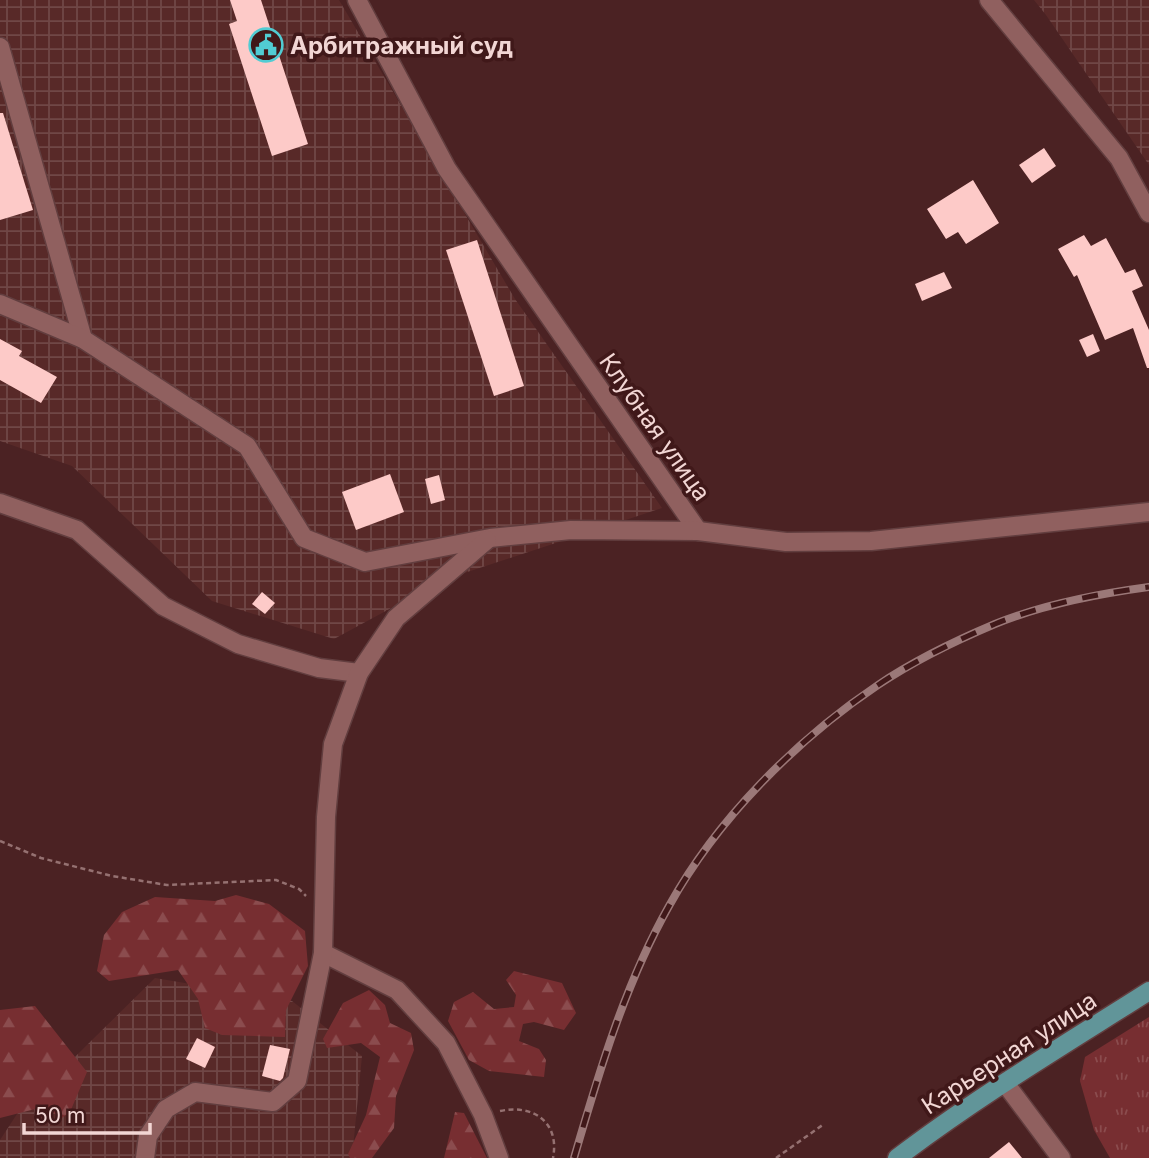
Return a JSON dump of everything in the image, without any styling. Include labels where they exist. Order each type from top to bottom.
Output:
[{"type":"main road","name":"Карьерная улица","points":[[897,1158],[1005,1083],[1149,991]]},
{"type":"street","name":"Клубная улица","points":[[357,0],[447,169],[698,531],[786,542],[871,541],[1149,512]]},
{"type":"street","points":[[989,0],[1119,158],[1149,213]]},
{"type":"street","points":[[0,47],[83,339]]},
{"type":"street","points":[[0,304],[83,339],[247,446],[304,538],[365,562],[490,538],[571,530],[698,531]]},
{"type":"street","points":[[0,503],[77,530],[163,606],[237,644],[319,668],[359,673]]},
{"type":"street","points":[[145,1158],[148,1136],[166,1109],[195,1092],[274,1102],[297,1081],[323,953],[326,817],[333,744],[359,673],[396,618],[490,538]]},
{"type":"street","points":[[323,953],[397,990],[446,1043],[483,1115],[499,1158]]},
{"type":"street","points":[[1005,1083],[1061,1158]]},
{"type":"path","points":[[0,841],[41,858],[112,876],[167,885],[276,880],[299,889],[324,914]]},
{"type":"path","points":[[483,1115],[506,1110],[535,1114],[548,1122],[553,1134],[553,1158]]},
{"type":"path","points":[[776,1158],[824,1124]]},
{"type":"shaded area","points":[[0,0],[339,0],[515,299],[662,508],[443,580],[334,639],[212,601],[72,466],[0,441]]},
{"type":"shaded area","points":[[1034,0],[1149,0],[1149,165],[1046,15]]},
{"type":"shaded area","points":[[155,978],[292,1001],[362,1056],[352,1158],[0,1158],[0,1140],[17,1114]]},
{"type":"green space","points":[[236,895],[269,904],[305,931],[308,966],[286,1010],[285,1037],[222,1035],[205,1028],[198,999],[178,970],[109,981],[97,971],[104,935],[122,912],[155,897],[215,901]]},
{"type":"green space","points":[[514,971],[562,983],[576,1013],[564,1030],[534,1022],[523,1024],[519,1041],[539,1049],[546,1060],[544,1077],[489,1071],[469,1060],[448,1021],[454,1002],[473,992],[494,1009],[514,1007],[516,995],[506,980]]},
{"type":"green space","points":[[369,990],[385,1005],[390,1023],[411,1033],[414,1050],[396,1096],[394,1128],[372,1158],[350,1158],[348,1154],[366,1115],[380,1057],[361,1043],[327,1048],[323,1039],[343,1003]]},
{"type":"green space","points":[[35,1006],[87,1072],[70,1112],[62,1118],[43,1107],[0,1118],[0,1010]]},
{"type":"green space","points":[[1149,1017],[1149,1158],[1110,1158],[1094,1130],[1080,1081],[1085,1057]]},
{"type":"green space","points":[[455,1112],[464,1113],[487,1158],[444,1158]]},
{"type":"building","points":[[230,0],[261,0],[308,144],[272,156],[229,24],[237,21]]},
{"type":"building","points":[[0,113],[3,113],[33,210],[0,220]]},
{"type":"building","points":[[1044,148],[1056,166],[1032,183],[1019,165]]},
{"type":"building","points":[[973,180],[999,223],[966,244],[958,232],[946,239],[927,209]]},
{"type":"building","points":[[1084,235],[1091,246],[1106,238],[1125,273],[1135,269],[1143,286],[1132,291],[1149,330],[1149,368],[1133,328],[1105,340],[1077,275],[1074,277],[1058,249]]},
{"type":"building","points":[[477,240],[524,386],[494,396],[446,250]]},
{"type":"building","points":[[944,272],[952,288],[922,301],[915,284]]},
{"type":"building","points":[[1093,334],[1100,351],[1087,357],[1079,340]]},
{"type":"building","points":[[0,339],[22,351],[19,356],[57,377],[41,403],[0,380]]},
{"type":"building","points":[[390,474],[404,512],[356,530],[342,492]]},
{"type":"building","points":[[439,475],[445,500],[431,504],[425,479]]},
{"type":"building","points":[[262,592],[275,603],[265,614],[252,604]]},
{"type":"building","points":[[197,1038],[215,1047],[205,1068],[186,1059]]},
{"type":"building","points":[[270,1045],[290,1049],[280,1081],[262,1076]]},
{"type":"building","points":[[1009,1142],[1022,1158],[989,1158]]},
{"type":"railway","points":[[574,1158],[614,1029],[653,936],[688,874],[710,842],[788,756],[847,707],[891,676],[965,637],[1052,605],[1149,587]]},
{"type":"place","name":"Арбитражный суд","points":[[266,45]]}]
